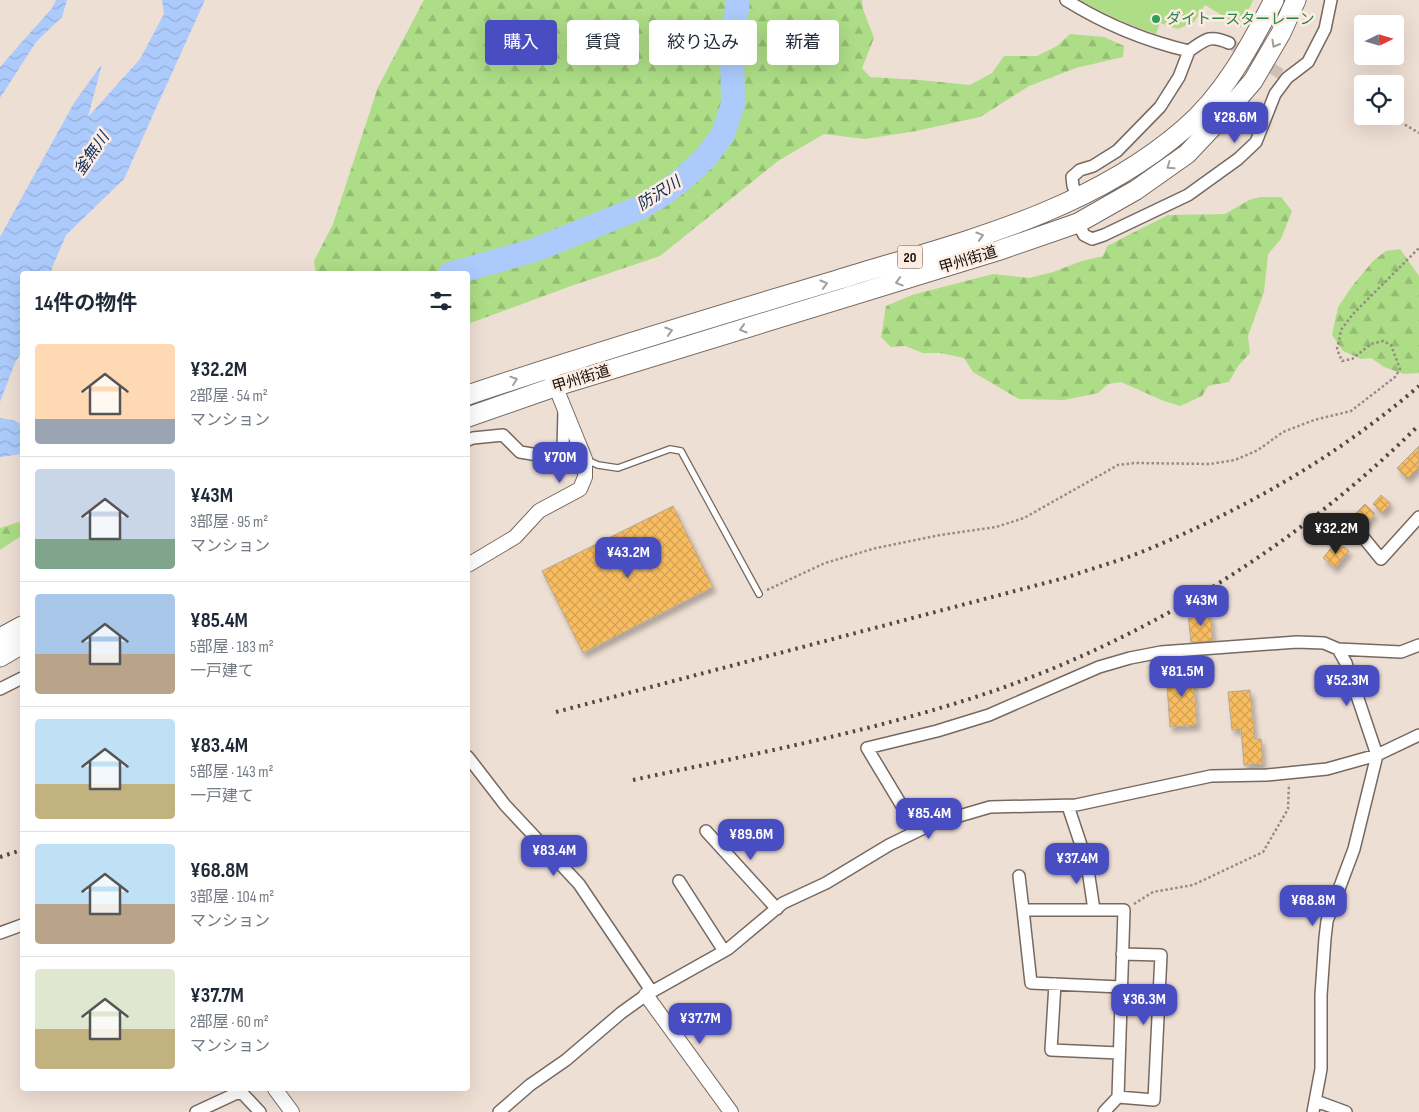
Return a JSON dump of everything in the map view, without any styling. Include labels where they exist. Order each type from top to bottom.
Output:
[{"type":"highway","name":"甲州街道","points":[[470,394],[548,368],[991,232],[1078,198],[1124,174],[1185,129],[1232,75],[1274,0]]},
{"type":"highway","name":"甲州街道","points":[[470,416],[557,386],[997,251],[1078,223],[1136,190],[1187,154],[1253,81],[1281,32],[1296,0]]},
{"type":"highway","points":[[0,638],[20,627]]},
{"type":"highway","points":[[0,657],[20,645]]},
{"type":"street","points":[[1066,0],[1093,16],[1166,46],[1189,52]]},
{"type":"street","points":[[1078,223],[1084,235],[1092,239],[1098,237],[1195,190],[1238,159],[1256,142],[1284,76],[1308,62],[1325,28],[1331,0]]},
{"type":"street","points":[[1078,198],[1073,186],[1072,177],[1080,170],[1093,166],[1117,151],[1160,107],[1179,77],[1189,52],[1204,40],[1217,38],[1229,43]]},
{"type":"street","points":[[470,564],[514,537],[539,511],[580,488],[585,477],[585,459],[557,386],[548,368]]},
{"type":"street","points":[[470,439],[503,435],[520,452],[544,456],[563,450],[564,406]]},
{"type":"street","points":[[1354,526],[1381,559],[1417,523]]},
{"type":"street","points":[[917,831],[867,748],[937,731],[989,715],[1099,667],[1161,652],[1297,642],[1324,643],[1338,649],[1401,652],[1419,645]]},
{"type":"street","points":[[1338,649],[1346,663],[1377,755],[1354,849],[1327,921],[1325,938],[1321,995],[1321,1069],[1315,1106],[1346,1112]]},
{"type":"street","points":[[0,690],[20,679]]},
{"type":"street","points":[[499,1112],[530,1086],[566,1060],[621,1013],[649,994],[724,951],[783,903],[826,883],[889,845],[932,824],[990,807],[1068,806],[1211,776],[1289,773],[1327,769],[1377,755],[1419,735]]},
{"type":"street","points":[[470,760],[505,805],[579,884],[649,994],[731,1112]]},
{"type":"street","points":[[1068,806],[1087,864],[1094,910]]},
{"type":"street","points":[[706,831],[776,909]]},
{"type":"street","points":[[1020,876],[1031,983],[1121,987]]},
{"type":"street","points":[[679,881],[724,951]]},
{"type":"street","points":[[1024,910],[1124,910],[1118,1097],[1104,1112]]},
{"type":"street","points":[[0,933],[20,926]]},
{"type":"street","points":[[1118,1097],[1154,1100],[1161,955],[1122,954]]},
{"type":"street","points":[[1055,984],[1052,1050],[1119,1053]]},
{"type":"street","points":[[276,1091],[292,1112]]},
{"type":"street","points":[[196,1112],[237,1093],[243,1094],[260,1112]]},
{"type":"lane","points":[[585,459],[598,465],[618,468],[670,448],[681,451],[759,594]]},
{"type":"path","points":[[1404,124],[1419,133]]},
{"type":"path","points":[[759,594],[825,563],[876,548],[940,535],[996,527],[1024,518],[1118,466],[1134,463],[1210,464],[1235,460],[1258,450],[1283,432],[1314,420],[1351,411],[1395,376],[1400,369],[1391,345],[1383,341],[1371,344],[1352,359],[1342,361],[1337,349],[1341,330],[1352,314],[1419,248]]},
{"type":"path","points":[[1124,910],[1153,892],[1193,885],[1263,852],[1288,809],[1289,773]]},
{"type":"green space","points":[[424,0],[862,0],[863,9],[874,38],[862,68],[870,77],[970,85],[992,73],[1004,56],[1037,56],[1057,46],[1070,34],[1104,37],[1124,46],[1123,57],[1076,68],[1029,86],[980,117],[916,131],[865,139],[824,134],[778,161],[660,256],[470,323],[470,271],[316,271],[314,261],[333,224],[378,87]]},
{"type":"green space","name":"ダイトースターレーン","points":[[1080,0],[1253,0],[1241,27],[1205,5],[1194,22],[1178,29],[1160,23],[1156,34],[1117,19]]},
{"type":"green space","points":[[1260,197],[1281,197],[1292,211],[1281,239],[1268,254],[1264,292],[1248,336],[1250,353],[1238,366],[1229,382],[1208,386],[1202,396],[1180,406],[1121,382],[1108,384],[1098,393],[1064,400],[1019,399],[973,372],[964,358],[940,353],[923,353],[905,346],[891,347],[881,337],[886,306],[912,295],[993,274],[1029,278],[1053,272],[1082,261],[1103,256],[1107,246],[1168,215],[1225,214],[1249,200]]},
{"type":"green space","points":[[1400,249],[1419,276],[1419,373],[1404,374],[1384,367],[1371,358],[1361,359],[1343,351],[1332,335],[1338,307],[1353,285],[1373,261],[1386,251]]},
{"type":"green space","points":[[20,522],[20,537],[0,550],[0,528]]},
{"type":"water","points":[[56,0],[67,0],[62,17],[36,42],[0,98],[0,67],[52,8]]},
{"type":"water","name":"釜無川","points":[[162,0],[205,0],[124,179],[66,235],[52,271],[20,271],[20,354],[0,402],[0,237],[74,103],[102,64],[88,117],[140,59],[164,14]]},
{"type":"water","points":[[0,418],[20,423],[20,454],[0,457]]},
{"type":"building","points":[[1419,446],[1419,467],[1407,479],[1397,468]]},
{"type":"building","points":[[1381,495],[1391,504],[1382,513],[1373,504]]},
{"type":"building","points":[[1365,504],[1375,514],[1364,526],[1352,517]]},
{"type":"building","points":[[673,506],[713,587],[583,653],[542,571]]},
{"type":"building","points":[[1339,543],[1349,551],[1335,568],[1323,558],[1331,548],[1333,550]]},
{"type":"building","points":[[1210,612],[1213,641],[1191,642],[1188,614]]},
{"type":"building","points":[[1193,669],[1197,725],[1170,727],[1166,672]]},
{"type":"building","points":[[1250,690],[1255,739],[1261,739],[1263,764],[1244,765],[1241,729],[1232,730],[1228,692]]},
{"type":"waterway","name":"防沢川","points":[[461,271],[535,250],[639,208],[665,193],[707,156],[723,134],[733,104],[732,51],[738,0]]},
{"type":"tunnel","points":[[1229,43],[1281,74]]},
{"type":"railway","points":[[556,712],[1068,577],[1135,555],[1218,518],[1288,480],[1355,436],[1419,386]]},
{"type":"railway","points":[[633,780],[799,744],[922,713],[1026,679],[1088,653],[1149,623],[1208,590],[1264,553],[1319,513],[1370,471],[1419,425]]},
{"type":"railway","points":[[0,857],[20,851]]},
{"type":"place","name":"ダイトースターレーン","points":[[1156,19]]}]
